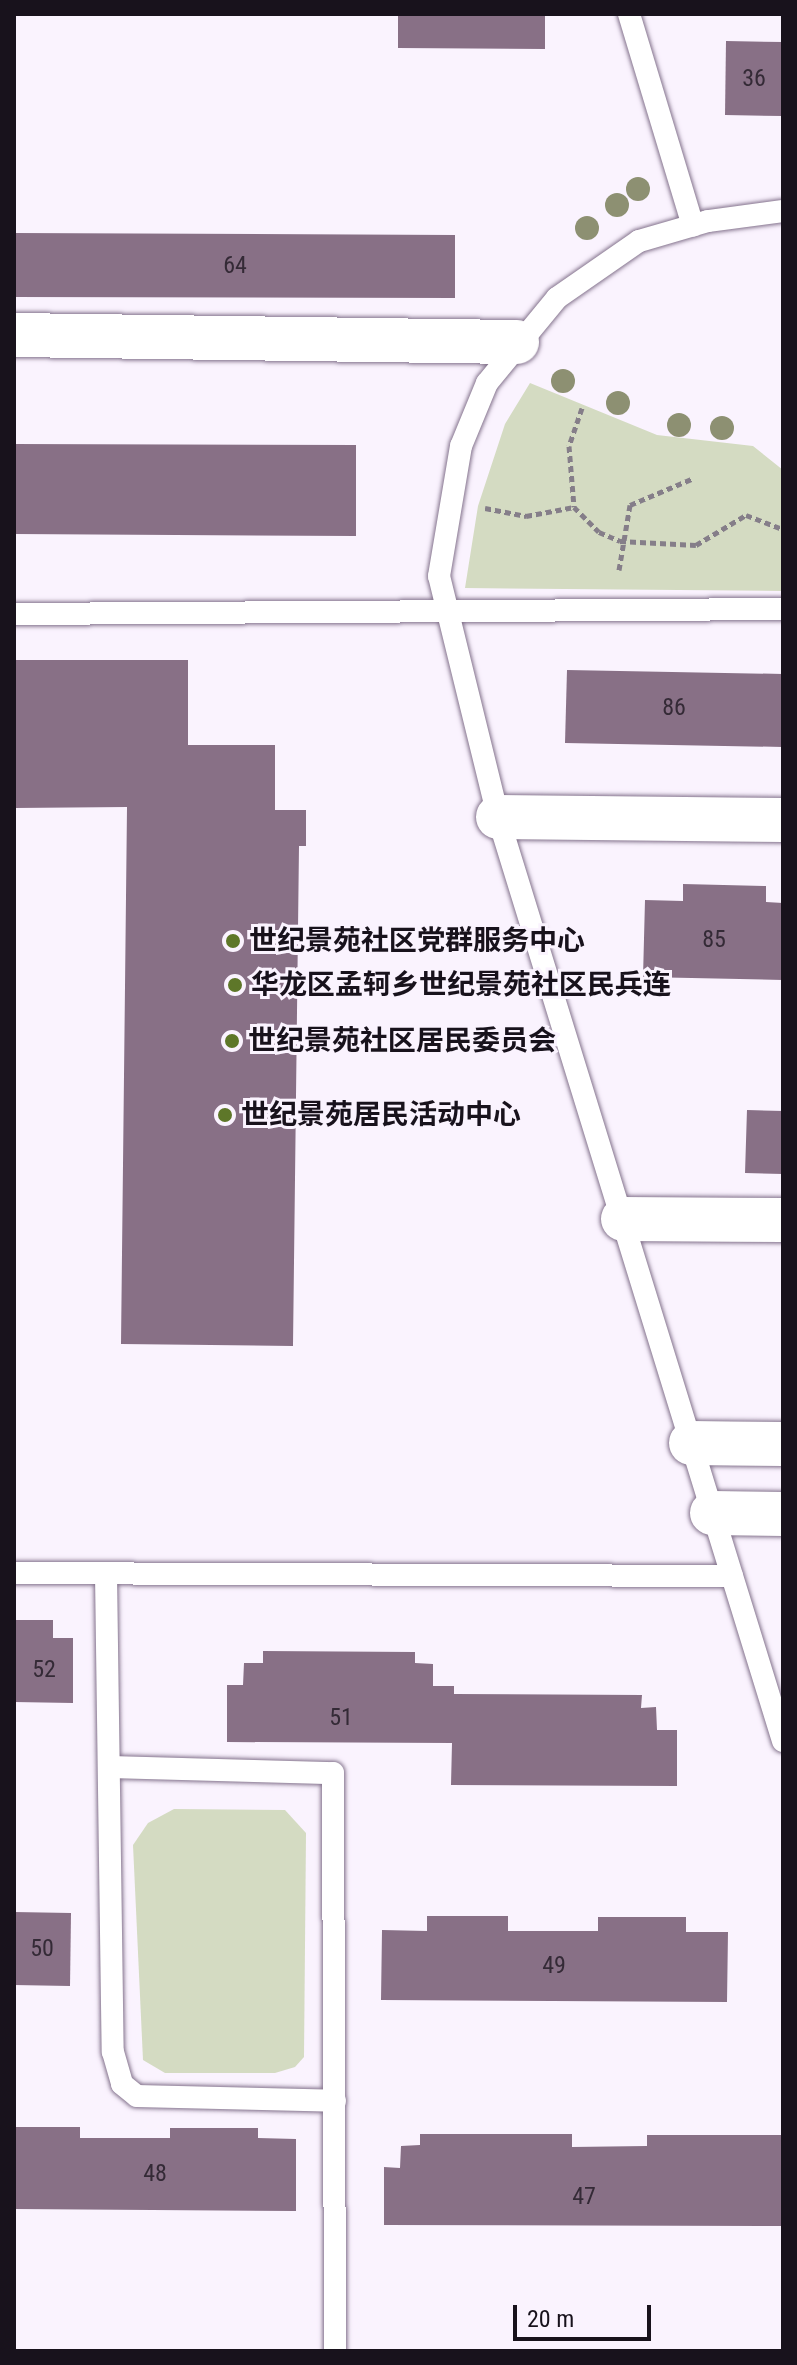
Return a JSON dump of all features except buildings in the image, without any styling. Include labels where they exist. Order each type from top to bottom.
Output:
[{"type":"street","points":[[14,335],[517,342]]},
{"type":"street","points":[[498,817],[783,820]]},
{"type":"street","points":[[623,1219],[783,1220]]},
{"type":"street","points":[[691,1443],[783,1444]]},
{"type":"street","points":[[712,1513],[783,1514]]},
{"type":"lane","points":[[629,14],[693,226]]},
{"type":"lane","points":[[783,211],[693,226],[639,241],[595,267],[517,342],[487,383],[461,446],[445,511],[443,609],[498,817],[783,1741]]},
{"type":"lane","points":[[14,614],[783,609]]},
{"type":"lane","points":[[14,1573],[732,1576]]},
{"type":"lane","points":[[106,1574],[112,1767],[113,2052],[122,2084],[137,2096],[335,2101]]},
{"type":"lane","points":[[112,1767],[333,1773],[335,2351]]},
{"type":"path","points":[[582,408],[569,446],[574,507],[599,532],[620,541],[696,545],[746,515],[783,529]]},
{"type":"path","points":[[619,570],[620,541],[630,505],[694,478]]},
{"type":"path","points":[[478,506],[526,516],[574,507]]},
{"type":"green space","points":[[530,383],[657,435],[753,446],[783,470],[783,591],[465,588],[478,506],[505,424]]},
{"type":"green space","points":[[174,1809],[285,1810],[306,1833],[304,2057],[295,2067],[275,2073],[165,2073],[143,2060],[133,1845],[148,1823]]},
{"type":"place","name":"世纪景苑社区党群服务中心","points":[[233,941]]},
{"type":"place","name":"华龙区孟轲乡世纪景苑社区民兵连","points":[[235,985]]},
{"type":"place","name":"世纪景苑社区居民委员会","points":[[232,1041]]},
{"type":"place","name":"世纪景苑居民活动中心","points":[[225,1115]]}]
